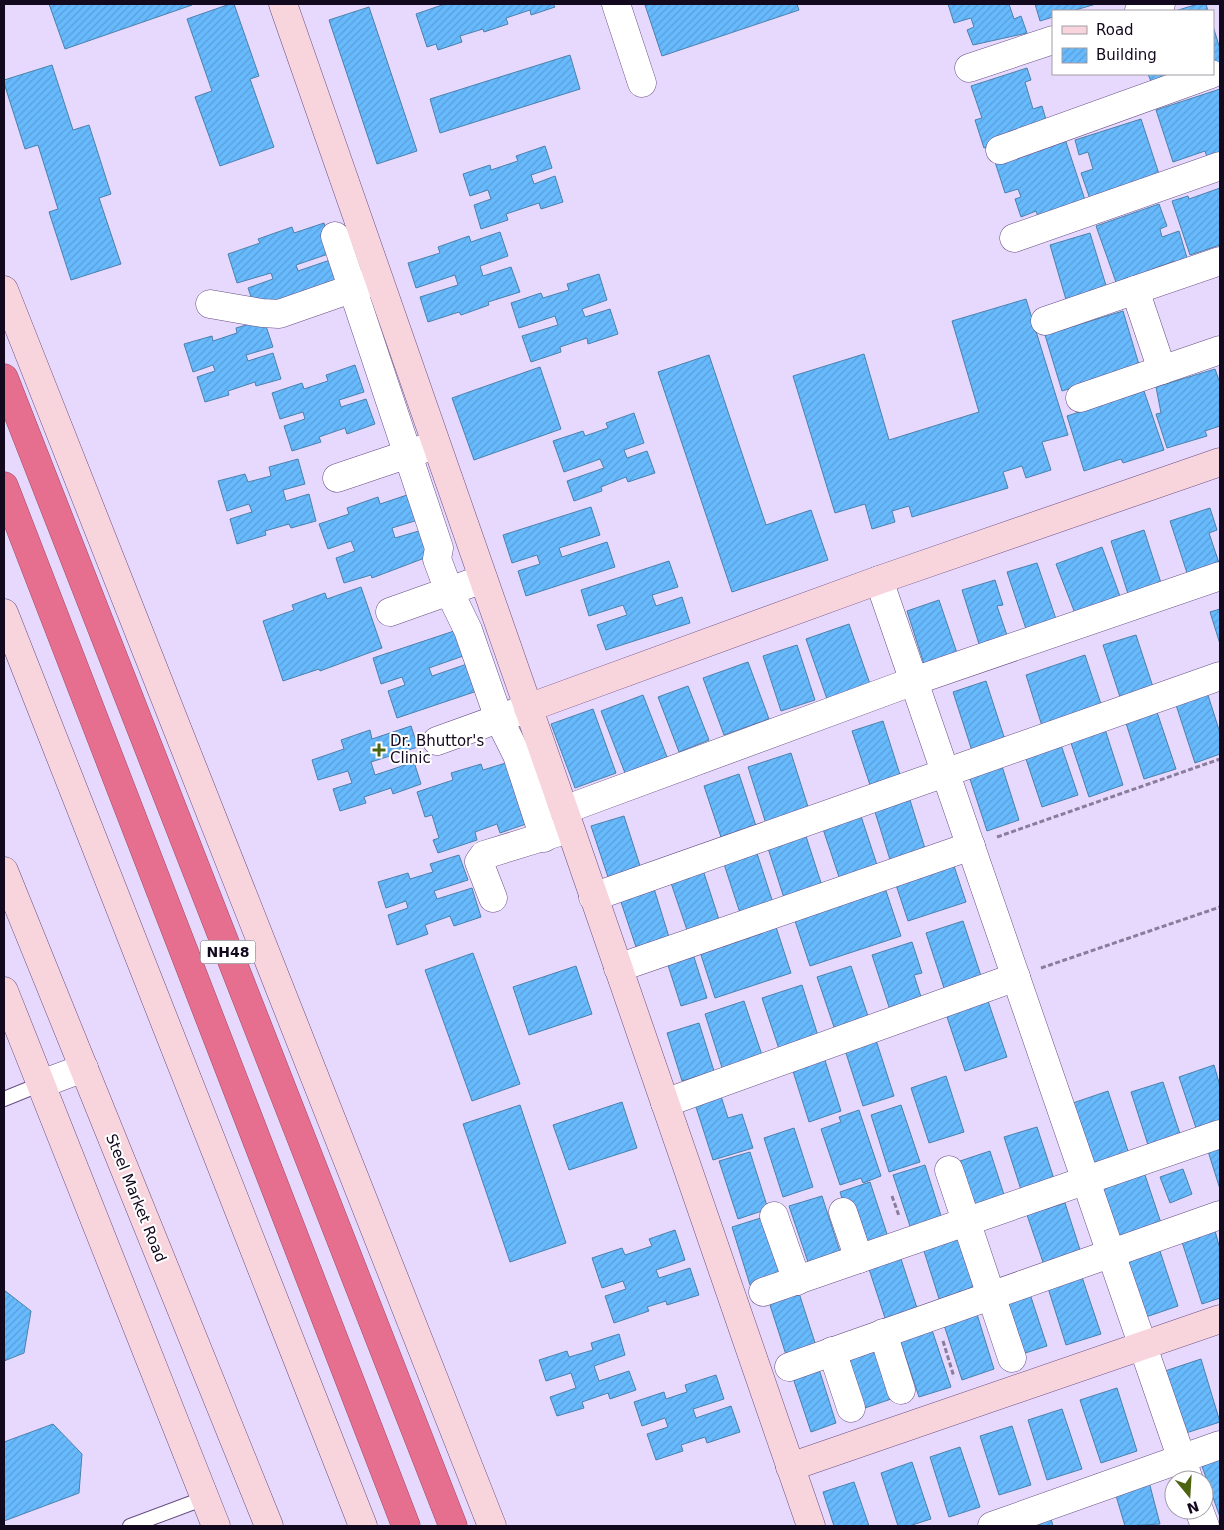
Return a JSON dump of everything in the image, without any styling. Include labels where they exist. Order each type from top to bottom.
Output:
[{"type":"highway","name":"NH48","points":[[4,378],[453,1526]]},
{"type":"highway","name":"NH48","points":[[4,486],[406,1526]]},
{"type":"street","points":[[283,4],[811,1526]]},
{"type":"street","points":[[616,4],[642,83]]},
{"type":"street","points":[[1142,10],[1161,4]]},
{"type":"street","points":[[969,68],[1052,40]]},
{"type":"street","points":[[1000,150],[1206,75]]},
{"type":"street","points":[[1014,238],[1220,166]]},
{"type":"street","points":[[335,236],[351,289],[439,548],[437,559],[449,591],[468,630],[499,719],[517,755],[544,838]]},
{"type":"street","points":[[1045,321],[1220,261]]},
{"type":"street","points":[[210,304],[279,314],[379,279]]},
{"type":"street","points":[[4,290],[492,1526]]},
{"type":"street","points":[[1135,290],[1162,370]]},
{"type":"street","points":[[1080,398],[1220,350]]},
{"type":"street","points":[[337,478],[437,445]]},
{"type":"street","points":[[436,742],[879,580],[1220,462]]},
{"type":"street","points":[[492,898],[479,862],[484,855],[544,838],[567,819],[914,681],[1220,576]]},
{"type":"street","points":[[390,612],[483,579]]},
{"type":"street","points":[[879,580],[1186,1469]]},
{"type":"street","points":[[4,613],[362,1526]]},
{"type":"street","points":[[594,897],[1220,676]]},
{"type":"street","points":[[618,968],[971,846]]},
{"type":"street","name":"Steel Market Road","points":[[4,870],[12,916],[84,1068],[269,1526]]},
{"type":"street","points":[[665,1103],[1016,977]]},
{"type":"street","points":[[4,991],[216,1526]]},
{"type":"street","points":[[41,1084],[84,1068]]},
{"type":"street","points":[[762,1292],[1220,1134]]},
{"type":"street","points":[[949,1170],[1012,1358]]},
{"type":"street","points":[[843,1212],[859,1259]]},
{"type":"street","points":[[789,1367],[1220,1215]]},
{"type":"street","points":[[774,1216],[797,1281]]},
{"type":"street","points":[[790,1467],[1220,1319]]},
{"type":"street","points":[[883,1333],[901,1390]]},
{"type":"street","points":[[832,1351],[850,1408]]},
{"type":"street","points":[[992,1526],[1186,1469],[1220,1445]]},
{"type":"street","points":[[1205,1526],[1220,1521]]},
{"type":"lane","points":[[4,1099],[41,1084]]},
{"type":"lane","points":[[130,1526],[205,1498]]},
{"type":"path","points":[[971,846],[1220,759]]},
{"type":"path","points":[[1016,977],[1220,907]]},
{"type":"path","points":[[935,1315],[954,1377]]},
{"type":"building","points":[[49,4],[192,4],[192,5],[65,49]]},
{"type":"building","points":[[234,4],[259,76],[250,79],[274,147],[220,166],[195,97],[212,91],[187,19]]},
{"type":"building","points":[[445,4],[553,4],[555,7],[531,15],[530,10],[506,18],[508,24],[484,32],[483,29],[460,36],[462,42],[438,50],[436,44],[427,47],[416,14]]},
{"type":"building","points":[[797,4],[799,10],[662,56],[645,5]]},
{"type":"building","points":[[948,4],[1009,4],[1014,19],[1021,16],[1027,33],[973,45],[967,30],[974,27],[971,18],[954,23]]},
{"type":"building","points":[[1035,4],[1096,4],[1075,10],[1052,10],[1052,17],[1040,21]]},
{"type":"building","points":[[1198,4],[1206,4],[1208,10],[1178,10]]},
{"type":"building","points":[[369,7],[417,151],[377,164],[329,20]]},
{"type":"building","points":[[1214,29],[1220,49],[1220,62],[1214,64]]},
{"type":"building","points":[[570,55],[580,89],[440,133],[430,99]]},
{"type":"building","points":[[52,65],[73,130],[89,125],[111,194],[99,198],[121,264],[71,280],[49,212],[58,209],[38,145],[25,149],[4,83],[4,80]]},
{"type":"building","points":[[1027,68],[1031,80],[1025,82],[1033,109],[1042,106],[1047,123],[1022,136],[984,148],[975,120],[982,118],[971,86]]},
{"type":"building","points":[[1148,75],[1180,75],[1152,84]]},
{"type":"building","points":[[1220,89],[1220,152],[1207,157],[1205,151],[1173,162],[1156,110]]},
{"type":"building","points":[[1141,119],[1160,177],[1090,199],[1081,173],[1093,169],[1088,152],[1079,155],[1075,140]]},
{"type":"building","points":[[1065,139],[1086,203],[1040,222],[1036,211],[1021,217],[1015,199],[1021,197],[1018,189],[1005,193],[995,162]]},
{"type":"building","points":[[545,146],[552,168],[531,175],[534,184],[555,176],[563,202],[541,209],[539,203],[506,214],[508,220],[481,229],[474,205],[491,199],[488,190],[470,196],[463,174],[490,165],[491,170],[518,161],[516,156]]},
{"type":"building","points":[[1220,188],[1220,245],[1190,255],[1172,201],[1188,196],[1189,199]]},
{"type":"building","points":[[1159,204],[1167,226],[1160,229],[1162,237],[1179,231],[1188,261],[1176,265],[1175,261],[1152,269],[1154,273],[1117,285],[1096,226]]},
{"type":"building","points":[[324,223],[334,252],[296,265],[298,271],[333,259],[340,283],[256,311],[248,288],[273,279],[271,273],[237,283],[228,254],[260,243],[258,239],[292,227],[294,233]]},
{"type":"building","points":[[500,232],[508,256],[480,266],[483,276],[511,267],[520,292],[488,302],[489,305],[461,315],[459,312],[428,322],[420,297],[458,285],[455,275],[416,288],[408,263],[440,253],[438,247],[469,236],[471,242]]},
{"type":"building","points":[[1090,233],[1108,292],[1067,303],[1050,245]]},
{"type":"building","points":[[599,274],[607,300],[582,309],[585,317],[610,309],[618,334],[588,344],[587,338],[560,347],[561,352],[531,362],[522,336],[558,325],[555,316],[519,328],[511,303],[541,293],[543,298],[569,290],[567,284]]},
{"type":"building","points":[[1026,299],[1068,435],[1042,442],[1051,470],[1026,478],[1022,466],[1003,472],[1008,488],[912,517],[909,506],[892,511],[895,522],[872,529],[865,504],[835,513],[793,376],[864,354],[889,440],[979,412],[952,321]]},
{"type":"building","points":[[1123,311],[1140,368],[1062,391],[1045,335]]},
{"type":"building","points":[[264,320],[273,347],[246,355],[248,361],[273,353],[281,379],[256,386],[255,382],[228,391],[229,395],[205,402],[197,377],[215,371],[213,365],[193,372],[184,344],[212,336],[213,341],[237,333],[236,328]]},
{"type":"building","points":[[709,355],[766,525],[811,510],[828,560],[732,592],[658,372]]},
{"type":"building","points":[[355,365],[364,392],[339,400],[341,407],[366,399],[375,424],[347,434],[345,428],[319,437],[321,442],[292,451],[284,426],[305,419],[303,412],[280,419],[272,393],[302,383],[304,389],[328,381],[326,375]]},
{"type":"building","points":[[540,367],[561,429],[474,460],[452,398]]},
{"type":"building","points":[[1215,369],[1220,383],[1220,426],[1205,431],[1207,436],[1167,448],[1156,414],[1161,413],[1156,387]]},
{"type":"building","points":[[1144,391],[1164,450],[1123,463],[1121,459],[1084,471],[1067,416]]},
{"type":"building","points":[[634,413],[644,443],[624,450],[627,458],[647,451],[655,473],[628,482],[626,477],[601,487],[602,491],[574,501],[567,481],[604,468],[600,459],[564,472],[553,441],[583,431],[585,436],[608,428],[606,423]]},
{"type":"building","points":[[298,459],[305,484],[283,490],[286,501],[309,494],[316,521],[291,528],[289,524],[265,531],[266,535],[237,544],[230,519],[252,512],[249,504],[227,511],[218,481],[245,474],[248,482],[271,476],[269,467]]},
{"type":"building","points":[[410,494],[418,520],[392,528],[395,538],[422,530],[430,556],[372,578],[371,575],[344,583],[336,558],[355,551],[351,541],[328,549],[319,524],[349,514],[347,508],[378,497],[380,504]]},
{"type":"building","points":[[591,507],[600,535],[559,548],[562,557],[607,542],[615,567],[526,596],[518,571],[540,564],[537,555],[512,563],[503,535]]},
{"type":"building","points":[[1210,508],[1217,530],[1209,533],[1219,563],[1187,573],[1170,521]]},
{"type":"building","points":[[1144,530],[1162,586],[1129,597],[1111,541]]},
{"type":"building","points":[[1102,547],[1121,599],[1076,616],[1056,564]]},
{"type":"building","points":[[669,561],[678,587],[652,595],[656,606],[682,597],[690,623],[606,650],[597,625],[627,615],[623,605],[589,616],[581,590]]},
{"type":"building","points":[[1037,563],[1057,622],[1027,632],[1007,572]]},
{"type":"building","points":[[995,580],[1003,605],[997,606],[1008,638],[980,647],[962,590]]},
{"type":"building","points":[[361,587],[382,648],[320,671],[319,669],[283,681],[263,621],[294,610],[292,605],[325,593],[327,599]]},
{"type":"building","points":[[939,600],[957,653],[924,664],[907,611]]},
{"type":"building","points":[[1220,609],[1220,644],[1210,612]]},
{"type":"building","points":[[849,624],[870,684],[827,699],[806,639]]},
{"type":"building","points":[[457,630],[466,655],[429,668],[432,676],[470,663],[480,690],[397,718],[388,691],[405,685],[402,677],[381,684],[373,658]]},
{"type":"building","points":[[1136,635],[1155,693],[1122,703],[1103,645]]},
{"type":"building","points":[[797,645],[815,700],[781,711],[763,656]]},
{"type":"building","points":[[1085,655],[1102,707],[1042,726],[1026,675]]},
{"type":"building","points":[[748,662],[769,719],[724,735],[703,678]]},
{"type":"building","points":[[986,681],[1006,743],[973,754],[953,692]]},
{"type":"building","points":[[688,686],[709,740],[679,752],[658,697]]},
{"type":"building","points":[[1207,692],[1220,733],[1220,754],[1195,763],[1175,702]]},
{"type":"building","points":[[643,695],[667,757],[625,773],[601,711]]},
{"type":"building","points":[[1155,706],[1176,769],[1144,779],[1124,717]]},
{"type":"building","points":[[593,709],[616,773],[575,788],[551,724]]},
{"type":"building","points":[[883,721],[901,778],[871,788],[852,731]]},
{"type":"building","points":[[411,726],[418,747],[371,762],[375,775],[414,762],[421,784],[393,794],[391,788],[364,797],[366,803],[340,811],[333,789],[352,783],[348,771],[318,780],[312,760],[344,749],[341,740],[370,730],[372,739]]},
{"type":"building","points":[[1104,726],[1123,785],[1089,797],[1069,737]]},
{"type":"building","points":[[1059,739],[1078,795],[1042,807],[1023,750]]},
{"type":"building","points":[[791,753],[810,813],[767,827],[748,767]]},
{"type":"building","points":[[509,762],[529,823],[500,833],[497,824],[475,832],[477,840],[438,853],[433,840],[439,838],[432,815],[425,817],[417,792],[453,780],[451,773],[481,764],[483,770]]},
{"type":"building","points":[[1001,763],[1019,820],[987,831],[968,773]]},
{"type":"building","points":[[739,774],[756,826],[721,837],[704,786]]},
{"type":"building","points":[[910,800],[927,855],[892,866],[875,812]]},
{"type":"building","points":[[859,810],[880,874],[842,886],[821,823]]},
{"type":"building","points":[[624,816],[642,872],[610,883],[591,826]]},
{"type":"building","points":[[804,830],[823,889],[785,901],[766,842]]},
{"type":"building","points":[[755,847],[774,906],[741,916],[722,858]]},
{"type":"building","points":[[459,855],[468,880],[434,891],[437,899],[472,888],[481,917],[454,926],[450,916],[425,925],[428,934],[397,945],[388,915],[408,908],[406,901],[386,908],[378,882],[408,873],[410,879],[433,872],[430,864]]},
{"type":"building","points":[[954,866],[966,902],[908,921],[896,885]]},
{"type":"building","points":[[703,870],[721,926],[689,936],[670,880]]},
{"type":"building","points":[[652,882],[669,937],[636,947],[618,893]]},
{"type":"building","points":[[885,888],[901,936],[810,966],[794,918]]},
{"type":"building","points":[[963,921],[982,979],[945,991],[926,933]]},
{"type":"building","points":[[776,927],[791,973],[715,998],[700,952]]},
{"type":"building","points":[[912,942],[922,973],[914,975],[922,1000],[890,1010],[872,955]]},
{"type":"building","points":[[473,953],[520,1084],[472,1101],[425,970]]},
{"type":"building","points":[[693,954],[707,998],[681,1006],[667,962]]},
{"type":"building","points":[[576,966],[592,1014],[529,1035],[513,987]]},
{"type":"building","points":[[851,966],[870,1022],[836,1033],[817,977]]},
{"type":"building","points":[[802,985],[819,1039],[780,1052],[762,998]]},
{"type":"building","points":[[987,998],[1007,1057],[965,1071],[945,1011]]},
{"type":"building","points":[[744,1001],[764,1061],[724,1074],[705,1014]]},
{"type":"building","points":[[699,1023],[714,1071],[682,1081],[667,1033]]},
{"type":"building","points":[[875,1037],[894,1096],[863,1106],[844,1047]]},
{"type":"building","points":[[823,1054],[841,1111],[809,1122],[791,1065]]},
{"type":"building","points":[[1214,1065],[1220,1086],[1220,1124],[1197,1131],[1179,1077]]},
{"type":"building","points":[[946,1076],[964,1132],[929,1143],[911,1088]]},
{"type":"building","points":[[1163,1082],[1181,1137],[1149,1148],[1131,1092]]},
{"type":"building","points":[[1108,1091],[1129,1154],[1087,1168],[1067,1105]]},
{"type":"building","points":[[720,1093],[728,1118],[742,1114],[753,1148],[713,1160],[694,1101]]},
{"type":"building","points":[[622,1102],[637,1148],[569,1170],[553,1125]]},
{"type":"building","points":[[520,1105],[566,1243],[510,1262],[463,1124]]},
{"type":"building","points":[[901,1105],[920,1162],[889,1172],[871,1115]]},
{"type":"building","points":[[859,1110],[881,1176],[863,1183],[861,1178],[840,1185],[821,1129],[841,1122],[839,1117]]},
{"type":"building","points":[[1037,1127],[1056,1185],[1023,1196],[1004,1137]]},
{"type":"building","points":[[794,1128],[813,1187],[783,1197],[764,1138]]},
{"type":"building","points":[[1220,1143],[1220,1189],[1207,1148]]},
{"type":"building","points":[[990,1151],[1006,1201],[970,1213],[954,1163]]},
{"type":"building","points":[[750,1152],[768,1209],[738,1219],[719,1161]]},
{"type":"building","points":[[925,1165],[943,1222],[912,1232],[893,1175]]},
{"type":"building","points":[[1143,1169],[1163,1229],[1116,1245],[1096,1185]]},
{"type":"building","points":[[1183,1169],[1192,1194],[1170,1203],[1160,1177]]},
{"type":"building","points":[[870,1182],[889,1240],[858,1250],[840,1192]]},
{"type":"building","points":[[822,1196],[841,1255],[809,1265],[789,1206]]},
{"type":"building","points":[[1065,1203],[1083,1259],[1046,1271],[1027,1215]]},
{"type":"building","points":[[767,1216],[786,1274],[750,1285],[732,1227]]},
{"type":"building","points":[[675,1230],[685,1260],[656,1270],[659,1278],[690,1268],[699,1295],[667,1305],[666,1301],[647,1307],[649,1311],[614,1323],[605,1296],[626,1289],[623,1281],[602,1288],[592,1258],[622,1248],[625,1255],[652,1246],[649,1239]]},
{"type":"building","points":[[1215,1231],[1220,1249],[1220,1298],[1202,1304],[1182,1242]]},
{"type":"building","points":[[958,1237],[976,1293],[941,1305],[923,1248]]},
{"type":"building","points":[[1158,1245],[1178,1306],[1143,1318],[1123,1256]]},
{"type":"building","points":[[900,1256],[918,1311],[886,1321],[868,1266]]},
{"type":"building","points":[[1082,1277],[1101,1334],[1066,1345],[1048,1288]]},
{"type":"building","points":[[4,1290],[31,1311],[24,1353],[4,1361]]},
{"type":"building","points":[[799,1293],[818,1352],[788,1361],[769,1302]]},
{"type":"building","points":[[1030,1294],[1047,1346],[1016,1356],[999,1304]]},
{"type":"building","points":[[976,1311],[994,1369],[962,1380],[943,1322]]},
{"type":"building","points":[[931,1327],[951,1387],[919,1397],[899,1337]]},
{"type":"building","points":[[619,1334],[625,1355],[594,1366],[599,1381],[629,1371],[636,1390],[610,1399],[608,1393],[582,1402],[584,1408],[557,1416],[550,1397],[576,1388],[571,1373],[546,1381],[539,1360],[567,1351],[569,1357],[593,1350],[591,1343]]},
{"type":"building","points":[[880,1345],[897,1397],[862,1409],[845,1357]]},
{"type":"building","points":[[1201,1359],[1220,1422],[1186,1433],[1165,1371]]},
{"type":"building","points":[[818,1366],[836,1423],[811,1432],[792,1375]]},
{"type":"building","points":[[716,1375],[724,1399],[693,1409],[696,1418],[731,1406],[740,1432],[707,1443],[705,1437],[681,1445],[683,1451],[656,1460],[647,1434],[668,1427],[665,1418],[642,1426],[634,1402],[664,1392],[666,1399],[687,1392],[685,1385]]},
{"type":"building","points":[[1117,1388],[1137,1451],[1101,1463],[1080,1400]]},
{"type":"building","points":[[1062,1409],[1082,1469],[1047,1480],[1028,1420]]},
{"type":"building","points":[[53,1424],[82,1454],[79,1493],[4,1521],[4,1442]]},
{"type":"building","points":[[1012,1426],[1031,1485],[999,1495],[980,1436]]},
{"type":"building","points":[[960,1447],[980,1507],[949,1517],[930,1457]]},
{"type":"building","points":[[1220,1450],[1220,1517],[1214,1500],[1214,1470],[1203,1470],[1199,1458]]},
{"type":"building","points":[[912,1462],[931,1519],[909,1526],[898,1526],[881,1473]]},
{"type":"building","points":[[1148,1478],[1160,1524],[1125,1526],[1114,1489]]},
{"type":"building","points":[[854,1482],[869,1526],[834,1526],[823,1492]]},
{"type":"building","points":[[1050,1515],[1053,1526],[1018,1526]]},
{"type":"place","name":"Dr. Bhuttor's Clinic","points":[[379,750]]}]
